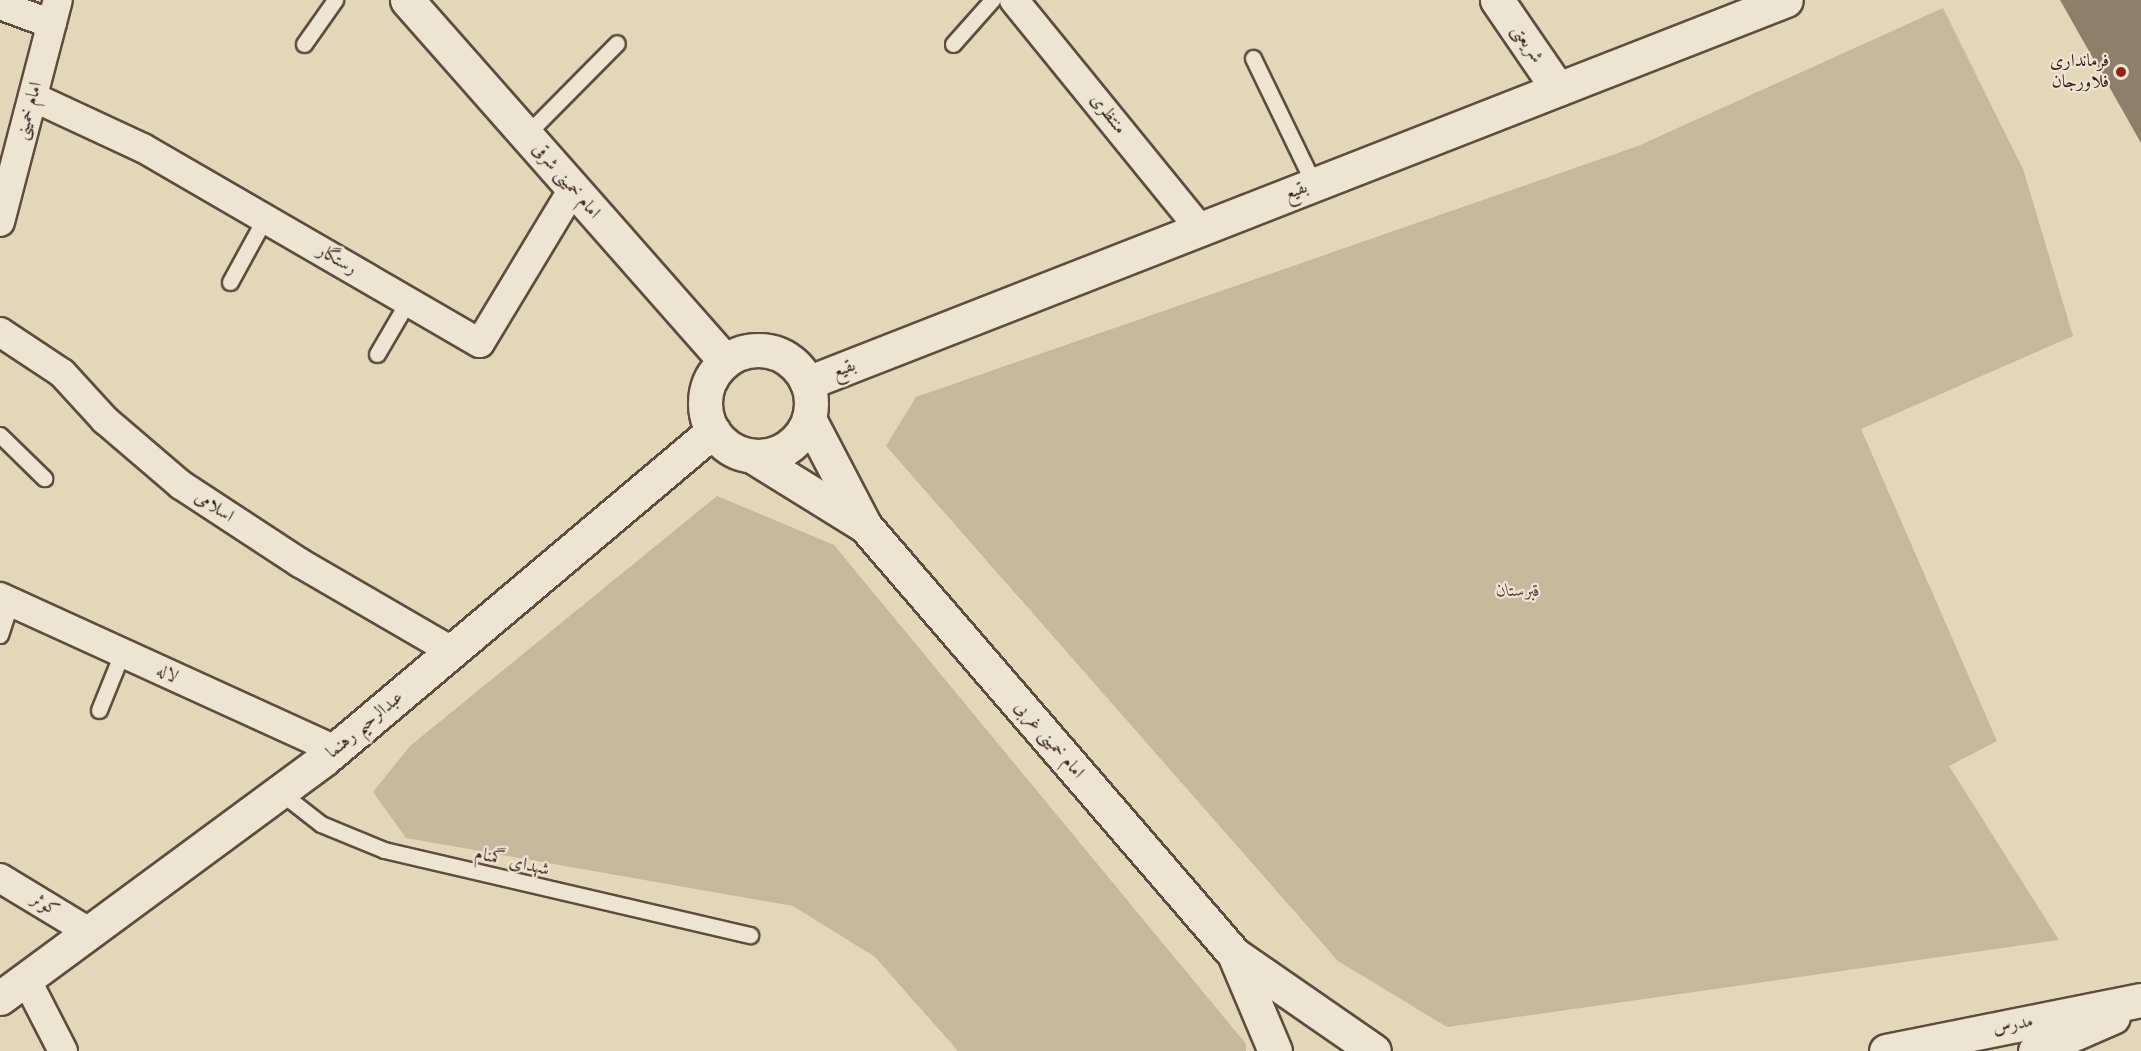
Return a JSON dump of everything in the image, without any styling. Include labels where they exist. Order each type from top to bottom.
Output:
[{"type":"main road","name":"امام خمینی شرقی","points":[[407,0],[725,361]]},
{"type":"main road","name":"شریعتی","points":[[1497,0],[1557,89]]},
{"type":"main road","name":"بقیع","points":[[807,383],[1786,0]]},
{"type":"main road","points":[[753,350],[770,351],[799,369],[807,383],[811,401],[809,419],[800,435],[787,448],[771,455],[752,456],[735,451],[713,431],[705,410],[705,393],[711,377],[725,361],[753,350]]},
{"type":"main road","name":"امام خمینی غربی","points":[[809,419],[864,526],[1234,954],[1374,1051]]},
{"type":"main road","name":"عبدالرحیم رهنما","points":[[0,998],[334,750],[713,431]]},
{"type":"main road","name":"امام خمینی غربی","points":[[752,456],[864,526]]},
{"type":"main road","name":"امام خمینی غربی","points":[[1234,954],[1275,1051]]},
{"type":"main road","name":"مدرس","points":[[2056,1048],[2141,1001]]},
{"type":"main road","name":"مدرس","points":[[1886,1051],[2141,1001]]},
{"type":"street","name":"منتظری","points":[[1014,0],[1200,229]]},
{"type":"street","points":[[0,5],[55,12]]},
{"type":"street","name":"امام خمینی","points":[[0,222],[9,151],[33,97],[55,12]]},
{"type":"street","name":"رستگار","points":[[33,97],[143,148],[480,343],[573,189]]},
{"type":"street","name":"اسلامی","points":[[0,332],[62,373],[105,420],[181,485],[300,563],[452,651]]},
{"type":"street","name":"لاله","points":[[5,600],[334,750]]},
{"type":"street","name":"کوثر","points":[[0,878],[89,932]]},
{"type":"street","points":[[26,979],[63,1051]]},
{"type":"lane","points":[[304,44],[335,0]]},
{"type":"lane","points":[[953,44],[992,0]]},
{"type":"lane","points":[[525,135],[617,43]]},
{"type":"lane","points":[[1253,58],[1314,184]]},
{"type":"lane","points":[[230,282],[264,218]]},
{"type":"lane","points":[[377,354],[408,301]]},
{"type":"lane","points":[[0,435],[44,478]]},
{"type":"lane","points":[[0,635],[5,600]]},
{"type":"lane","points":[[99,710],[122,653]]},
{"type":"lane","name":"شهدای گمنام","points":[[280,792],[321,824],[384,850],[750,935]]},
{"type":"green space","name":"قبرستان","points":[[1943,8],[2023,169],[2073,336],[1861,429],[1997,741],[1949,766],[2059,940],[1447,1027],[1338,961],[886,446],[916,397],[1638,146]]},
{"type":"green space","points":[[717,496],[834,545],[1246,1044],[1246,1051],[958,1051],[875,957],[793,906],[406,838],[373,792],[410,746]]},
{"type":"building","name":"فرمانداری فلاورجان","points":[[2060,0],[2141,0],[2141,143]]},
{"type":"place","name":"فرمانداری فلاورجان","points":[[2121,72]]}]
